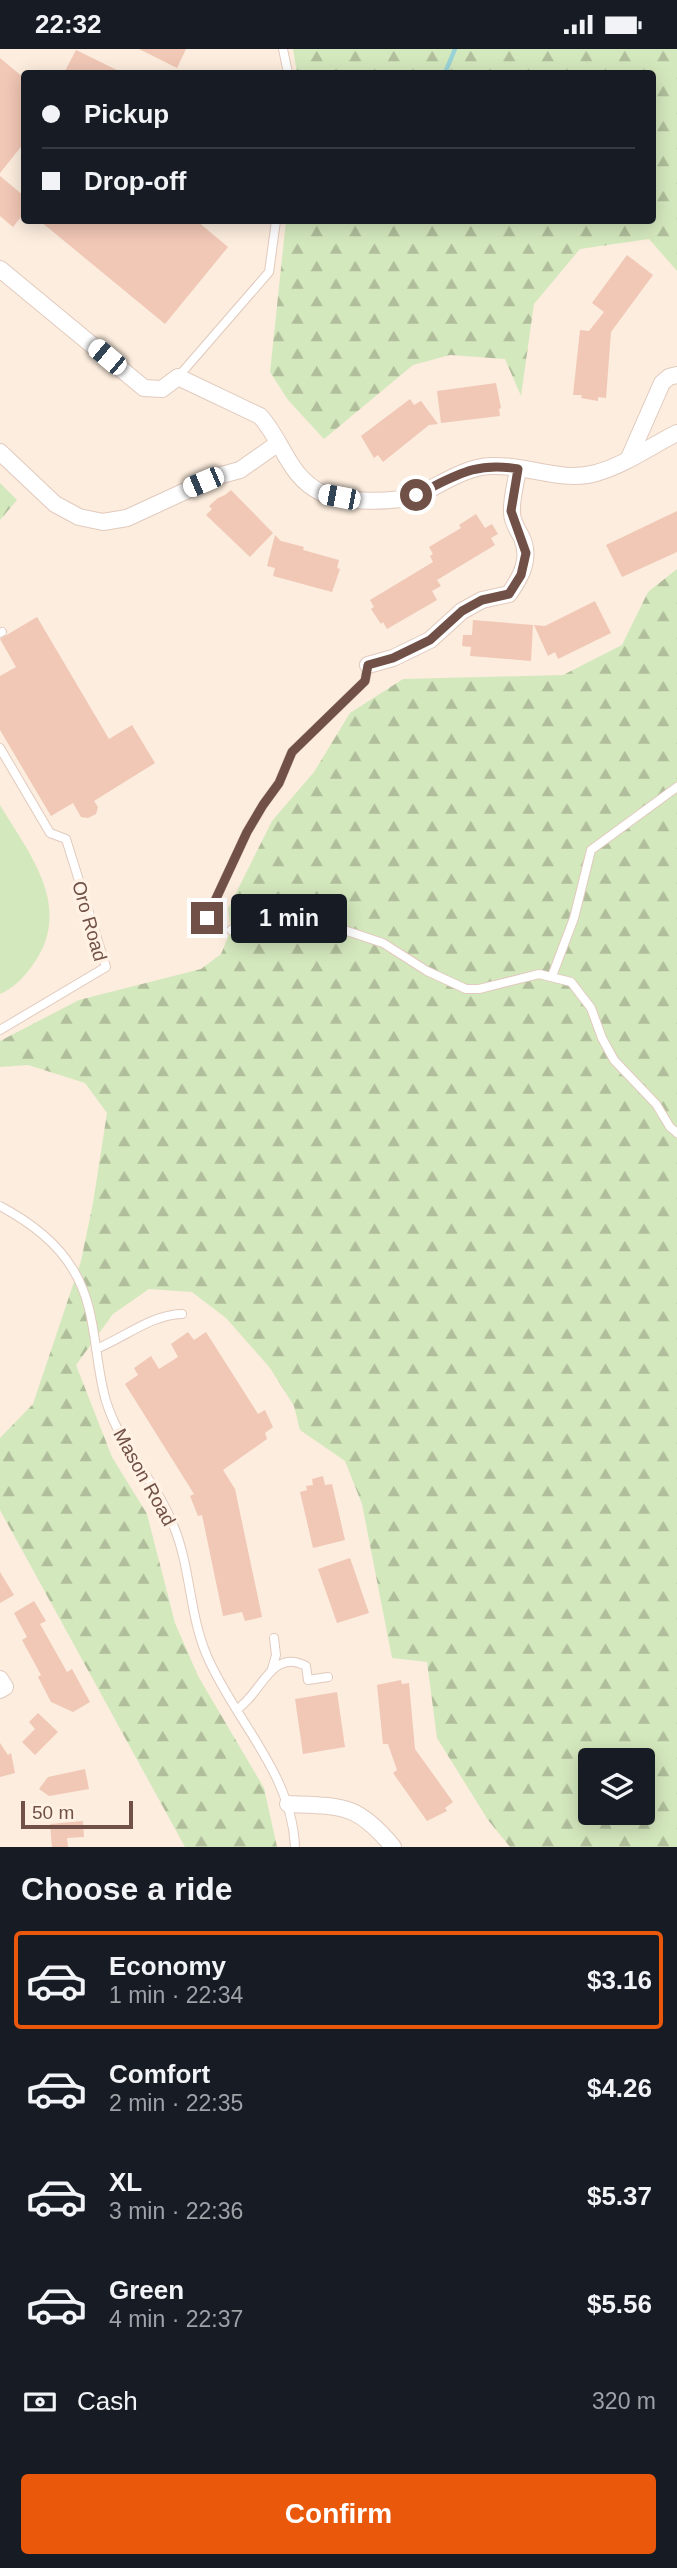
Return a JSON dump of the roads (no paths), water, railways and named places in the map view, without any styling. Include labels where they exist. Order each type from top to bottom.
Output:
[{"type":"street","points":[[0,269],[144,388],[162,389],[178,377],[260,416],[269,426],[292,468],[304,481],[325,495],[392,500],[405,498],[480,467],[492,466],[580,476],[615,467],[677,433]]},
{"type":"street","points":[[629,458],[662,383],[677,375]]},
{"type":"street","points":[[0,452],[55,503],[79,517],[103,522],[127,518],[218,476],[240,470],[277,444]]},
{"type":"street","points":[[368,665],[393,658],[430,640],[462,611],[482,600],[509,594],[521,575],[526,553],[511,511],[518,469]]},
{"type":"street","points":[[0,1679],[5,1687],[0,1690]]},
{"type":"street","points":[[288,1804],[340,1806],[349,1809],[372,1823],[393,1847]]},
{"type":"lane","points":[[283,49],[287,70]]},
{"type":"lane","points":[[178,377],[269,272],[276,224]]},
{"type":"lane","points":[[207,918],[247,832],[279,783],[292,752],[365,681],[368,665]]},
{"type":"lane","name":"Oro Road","points":[[0,748],[50,833],[66,839],[106,967],[0,1030]]},
{"type":"lane","points":[[552,976],[574,918],[591,850],[677,787]]},
{"type":"lane","points":[[231,930],[264,912],[299,915],[383,943],[427,971],[466,989],[479,989],[539,974],[571,982],[591,1008],[601,1038],[614,1060],[656,1104],[670,1127],[677,1133]]},
{"type":"lane","name":"Mason Road","points":[[0,1206],[36,1229],[56,1247],[73,1269],[89,1306],[107,1404],[119,1431],[174,1526],[200,1638],[216,1675],[265,1756],[288,1804],[295,1847]]},
{"type":"lane","points":[[96,1349],[121,1339],[164,1315],[183,1314]]},
{"type":"lane","points":[[237,1709],[253,1697],[272,1669],[276,1655],[274,1638]]},
{"type":"lane","points":[[272,1669],[284,1661],[293,1661],[306,1666],[308,1680],[328,1677]]},
{"type":"waterway","points":[[446,70],[455,49]]}]
